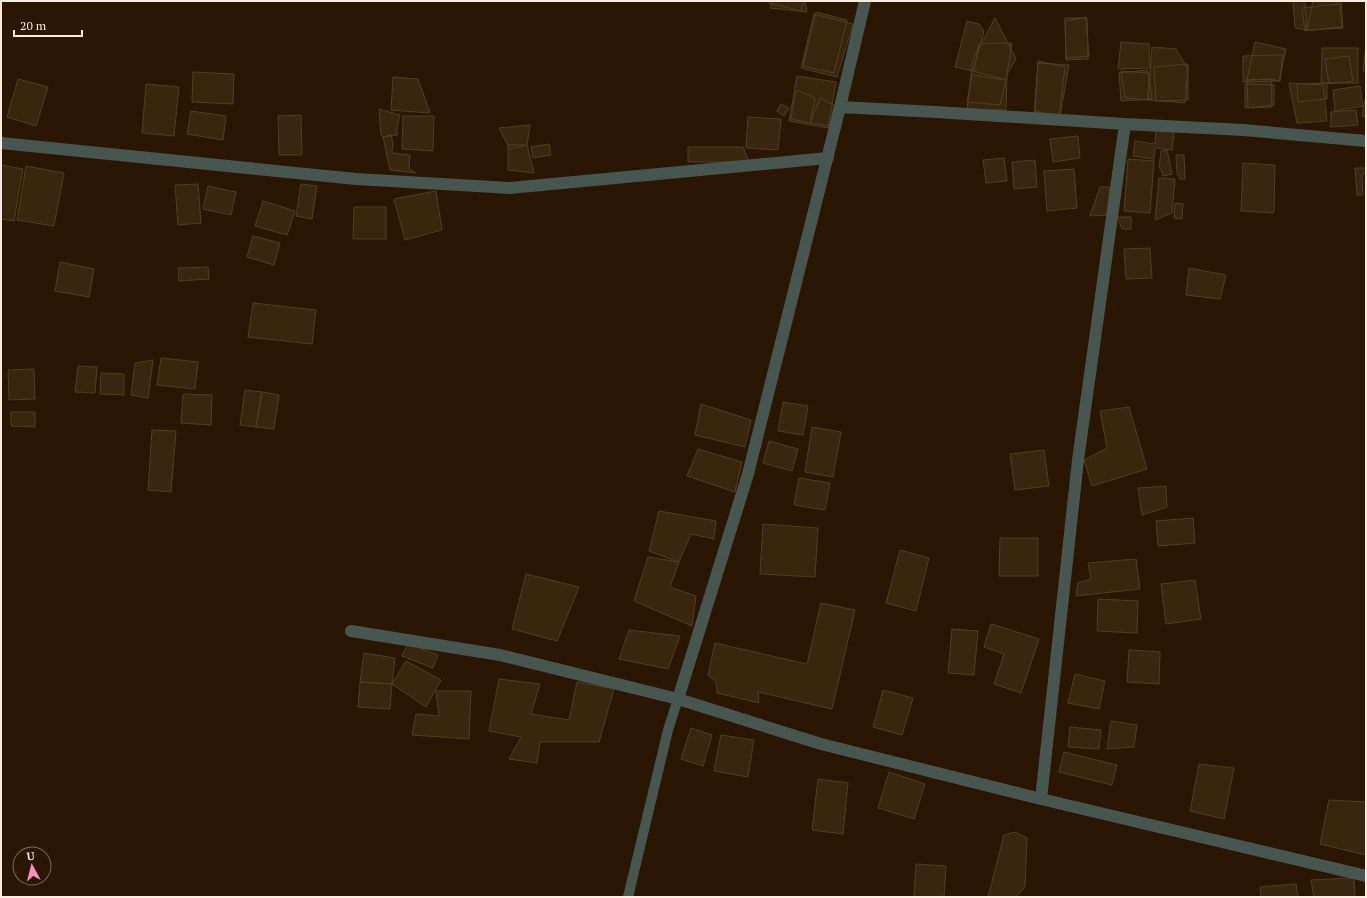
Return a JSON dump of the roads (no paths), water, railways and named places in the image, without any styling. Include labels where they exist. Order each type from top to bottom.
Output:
[{"type":"street","points":[[678,699],[748,474],[828,158],[865,1]]},
{"type":"street","points":[[840,107],[1242,130],[1366,141]]},
{"type":"street","points":[[1041,799],[1078,460],[1125,124]]},
{"type":"street","points":[[1,143],[356,179],[510,188],[828,158]]},
{"type":"street","points":[[352,631],[500,655],[678,699],[821,744],[1041,799],[1366,876]]},
{"type":"lane","points":[[628,897],[668,730],[678,699]]}]
